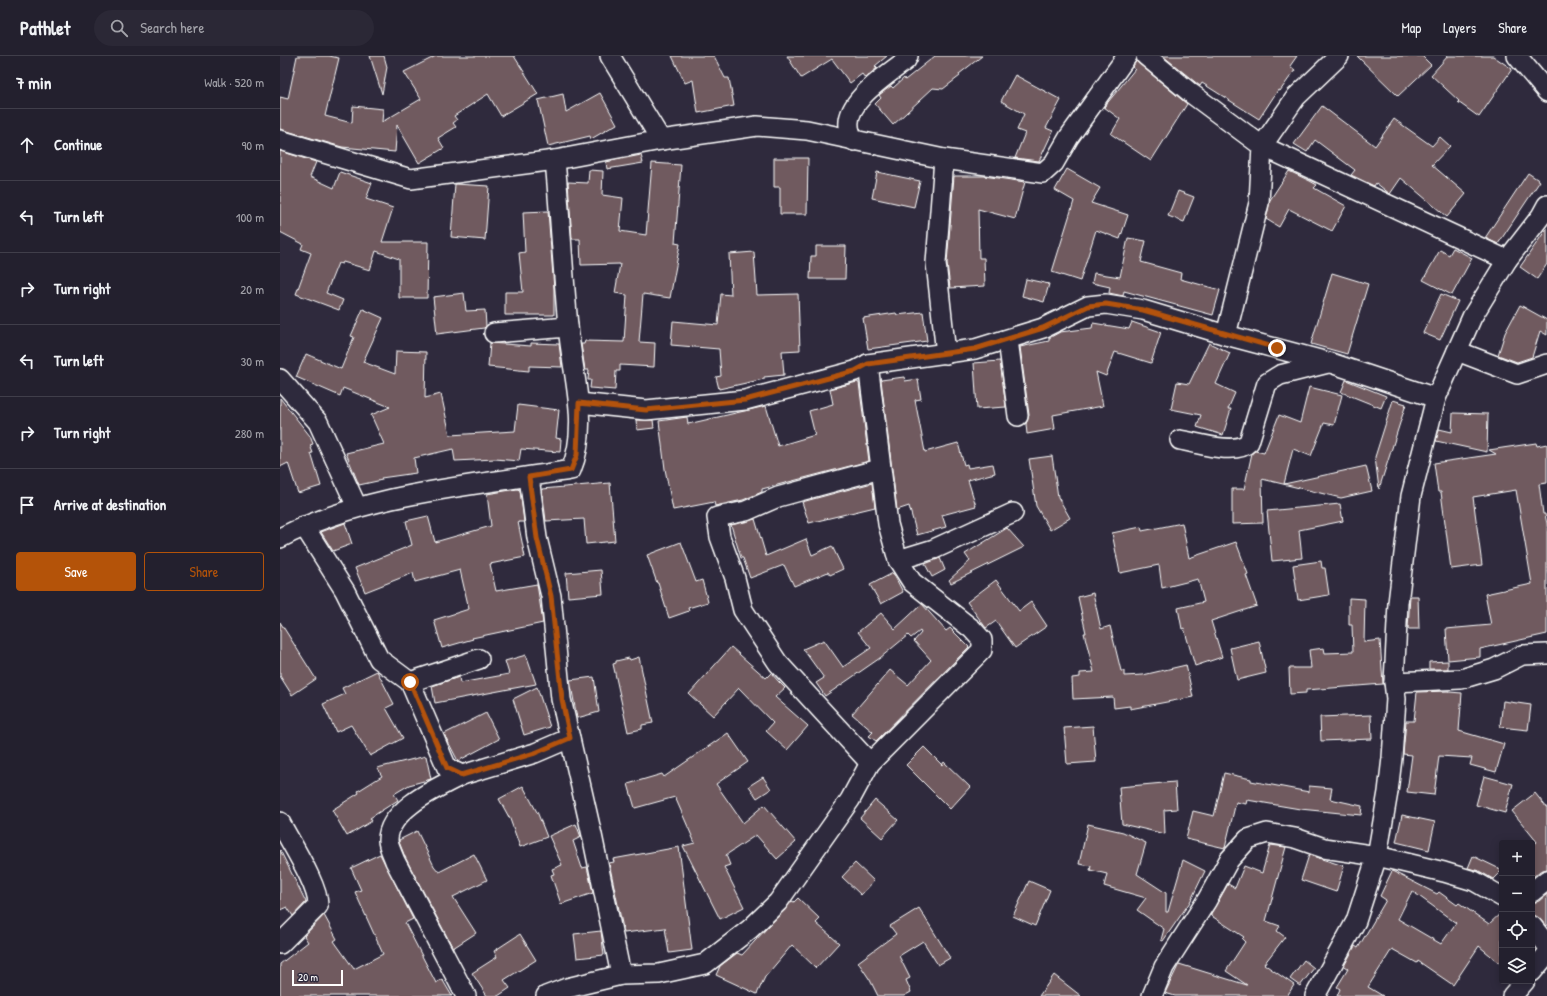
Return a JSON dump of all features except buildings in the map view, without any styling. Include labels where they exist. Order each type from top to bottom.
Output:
[{"type":"street","points":[[610,56],[661,140]]},
{"type":"street","points":[[854,141],[849,126],[850,111],[859,99],[906,60],[908,56]]},
{"type":"street","points":[[280,140],[411,179],[555,160],[661,140],[757,126],[807,130],[944,159],[1043,172],[1054,164],[1069,137],[1127,56]]},
{"type":"street","points":[[1146,56],[1192,94],[1262,146],[1507,260]]},
{"type":"street","points":[[1226,335],[1259,203],[1262,146],[1296,97],[1339,56]]},
{"type":"street","points":[[1517,56],[1547,92]]},
{"type":"street","points":[[944,159],[936,263],[946,354]]},
{"type":"street","points":[[280,538],[304,526],[357,507],[436,491],[571,470],[577,455],[579,403],[568,327],[555,160]]},
{"type":"street","points":[[1315,996],[1356,921],[1377,856],[1392,758],[1396,699],[1394,682],[1398,603],[1411,496],[1436,398],[1472,317],[1507,260],[1545,213]]},
{"type":"street","points":[[579,403],[646,410],[745,400],[855,371],[868,364],[946,354],[1008,340],[1043,328],[1088,306],[1106,304],[1143,310],[1226,335],[1331,362],[1436,398]]},
{"type":"street","points":[[494,333],[568,327]]},
{"type":"street","points":[[1008,340],[1018,416]]},
{"type":"street","points":[[1277,348],[1280,375]]},
{"type":"street","points":[[1457,351],[1517,374],[1547,364]]},
{"type":"street","points":[[1180,440],[1234,450],[1244,447],[1249,442],[1266,383],[1280,375],[1331,362]]},
{"type":"street","points":[[546,996],[567,988],[621,975],[659,974],[705,964],[750,929],[778,902],[850,800],[870,763],[982,650],[982,640],[972,629],[912,582],[898,560],[888,524],[868,364]]},
{"type":"street","points":[[280,379],[318,422],[357,507]]},
{"type":"street","points":[[870,763],[778,663],[743,610],[735,578],[720,537],[717,517],[746,511],[778,497],[880,469]]},
{"type":"street","points":[[529,477],[537,538],[551,596],[562,699],[621,975]]},
{"type":"street","points":[[898,560],[934,549],[1013,513]]},
{"type":"street","points":[[304,526],[345,591],[379,659],[410,682],[447,768],[462,775]]},
{"type":"street","points":[[1394,682],[1461,679],[1494,669],[1522,655],[1547,654]]},
{"type":"street","points":[[410,682],[479,659]]},
{"type":"street","points":[[466,996],[395,861],[388,840],[391,824],[409,806],[424,794],[462,775],[535,753],[570,738]]},
{"type":"street","points":[[280,822],[309,876],[318,900],[318,906],[280,944]]},
{"type":"street","points":[[1152,996],[1164,967],[1207,900],[1228,860],[1248,839],[1267,833],[1295,838],[1324,848],[1377,856],[1474,881],[1499,895]]},
{"type":"street","points":[[1535,890],[1547,880]]},
{"type":"street","points":[[1535,930],[1547,945]]},
{"type":"street","points":[[1535,968],[1547,954]]},
{"type":"street","points":[[1512,996],[1522,984]]},
{"type":"route","points":[[410,682],[447,768],[462,775],[535,753],[570,738],[562,699],[551,596],[537,538],[529,477],[571,470],[577,455],[579,403],[646,410],[745,400],[855,371],[868,364],[975,349],[1043,328],[1088,306],[1106,304],[1143,310],[1226,335],[1277,348]]}]
